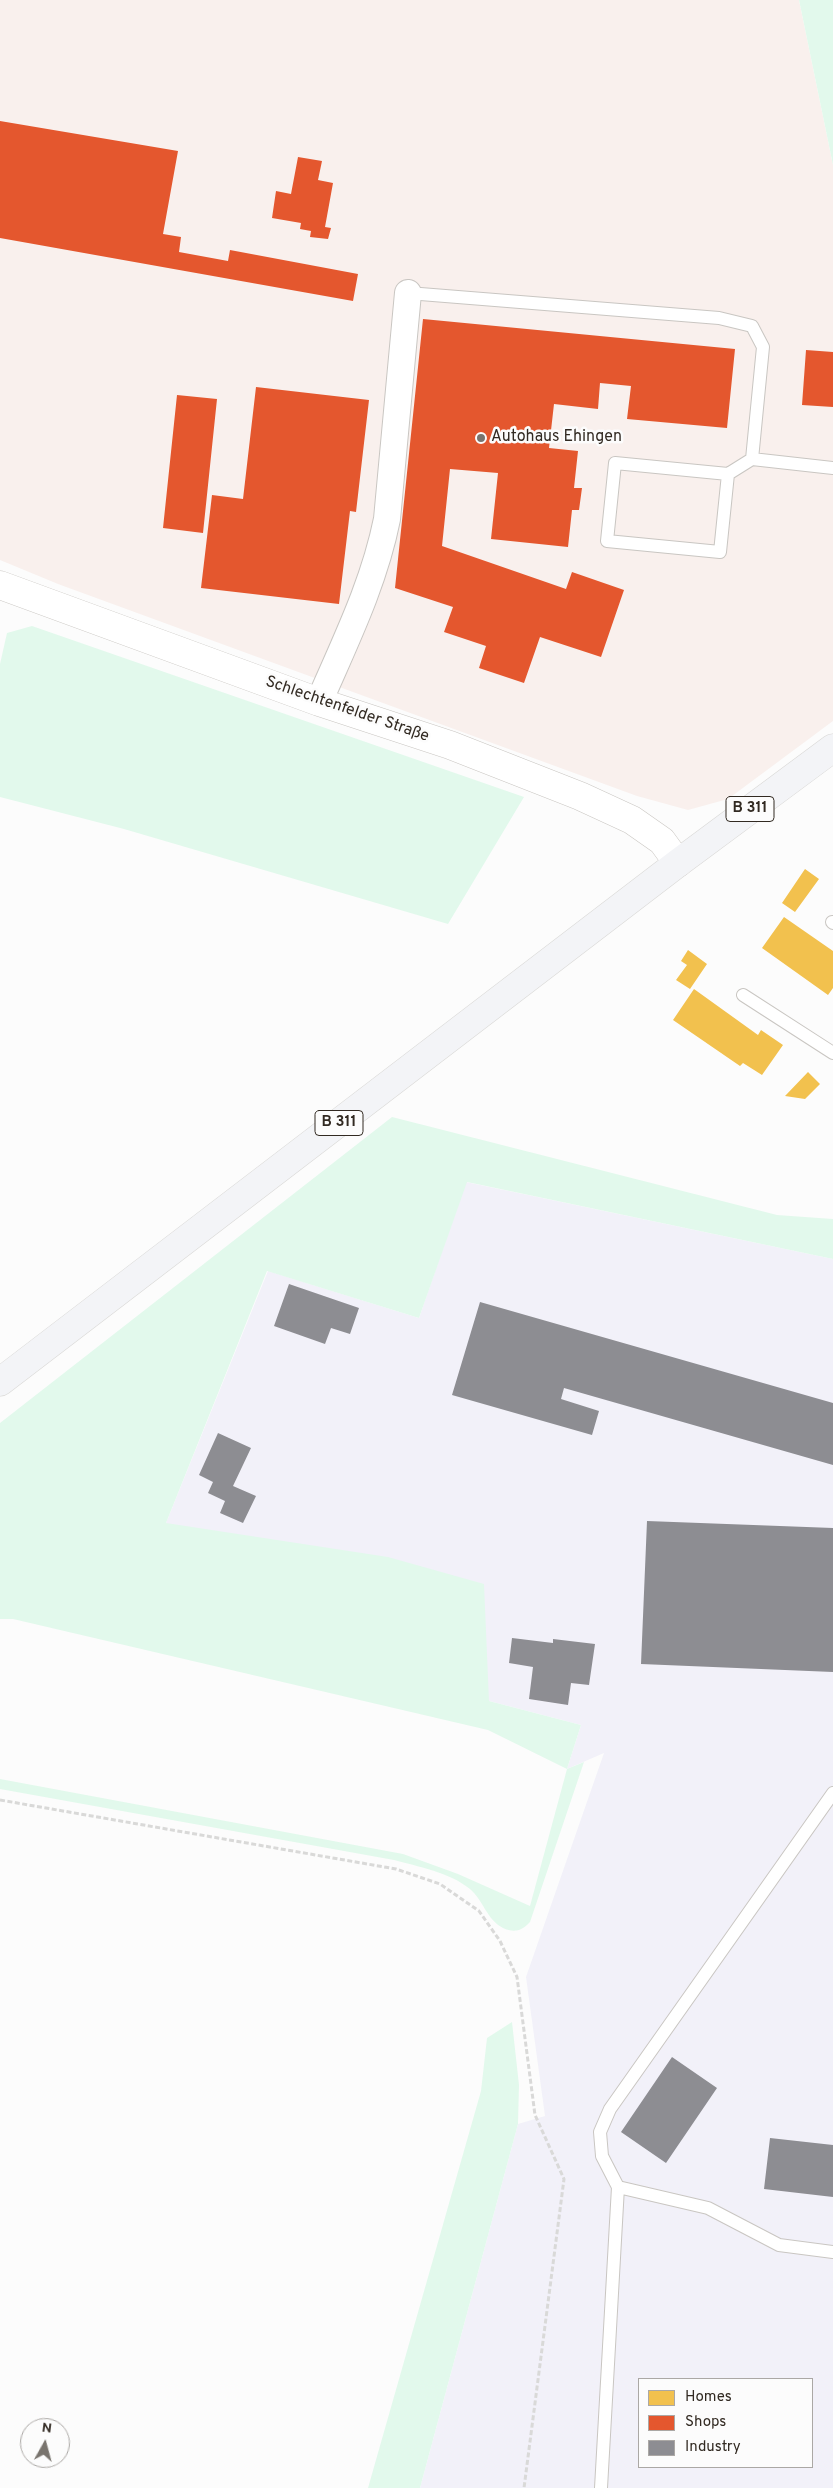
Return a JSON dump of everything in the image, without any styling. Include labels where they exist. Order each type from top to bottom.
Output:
[{"type":"main road","name":"B 311","points":[[0,1382],[678,863],[830,758]]},
{"type":"street","points":[[319,702],[366,594],[381,551],[387,519],[408,293]]},
{"type":"street","name":"Schlechtenfelder Straße","points":[[0,585],[319,702],[450,745],[580,796],[632,820],[662,841],[678,863]]},
{"type":"lane","points":[[408,293],[719,318],[752,326],[763,347],[752,459]]},
{"type":"lane","points":[[728,474],[720,552],[607,541],[615,463],[728,474],[752,459],[833,468]]},
{"type":"lane","points":[[743,995],[833,1053]]},
{"type":"lane","points":[[601,2488],[618,2187],[602,2156],[600,2132],[610,2109],[833,1793]]},
{"type":"lane","points":[[618,2187],[708,2208],[779,2245],[833,2252]]},
{"type":"path","points":[[0,1800],[396,1869],[440,1884],[479,1911],[500,1941],[517,1977],[535,2115],[564,2178],[524,2488]]},
{"type":"shaded area","points":[[0,0],[799,0],[833,165],[833,721],[728,799],[688,810],[637,796],[58,584],[0,560]]},
{"type":"shaded area","points":[[466,1182],[833,1259],[833,2488],[420,2488],[518,2124],[545,2116],[526,1977],[604,1753],[567,1769],[581,1725],[489,1701],[166,1523],[268,1271],[419,1318]]},
{"type":"green space","points":[[799,0],[833,0],[833,165]]},
{"type":"green space","points":[[32,626],[524,797],[448,924],[124,829],[0,797],[0,664],[7,633]]},
{"type":"green space","points":[[392,1117],[777,1215],[833,1219],[833,1259],[467,1182],[419,1318],[267,1271],[166,1523],[388,1557],[484,1584],[489,1701],[581,1725],[567,1769],[488,1730],[13,1619],[0,1619],[0,1423]]},
{"type":"green space","points":[[584,1762],[530,1922],[521,1929],[514,1931],[503,1928],[493,1920],[470,1889],[462,1883],[443,1874],[423,1868],[394,1860],[0,1789],[0,1779],[403,1854],[458,1874],[530,1906],[567,1769]]},
{"type":"green space","points":[[512,2022],[519,2085],[518,2124],[420,2488],[368,2488],[481,2091],[487,2038]]},
{"type":"building: Homes","points":[[805,869],[819,879],[795,912],[782,903]]},
{"type":"building: Homes","points":[[784,917],[833,951],[833,988],[828,995],[762,948]]},
{"type":"building: Homes","points":[[688,950],[707,964],[690,989],[676,980],[687,965],[681,961]]},
{"type":"building: Homes","points":[[694,989],[758,1035],[761,1030],[783,1045],[762,1075],[743,1063],[740,1066],[673,1020]]},
{"type":"building: Homes","points":[[808,1072],[820,1084],[805,1099],[785,1096]]},
{"type":"building: Shops","points":[[0,121],[178,151],[163,234],[181,237],[179,252],[228,261],[230,250],[358,274],[353,301],[0,238]]},
{"type":"building: Shops","points":[[298,157],[322,161],[318,180],[333,183],[325,227],[331,228],[328,239],[310,237],[311,231],[300,229],[301,223],[272,218],[276,191],[291,194]]},
{"type":"building: Shops","name":"Autohaus Ehingen","points":[[423,319],[735,349],[727,428],[627,419],[631,386],[600,383],[598,409],[554,404],[549,448],[578,451],[574,488],[582,488],[579,510],[572,510],[568,547],[491,539],[498,473],[450,469],[442,546],[566,589],[572,572],[624,590],[601,657],[540,637],[524,683],[479,668],[486,646],[444,632],[453,607],[395,588]]},
{"type":"building: Shops","points":[[806,350],[833,352],[833,407],[802,405]]},
{"type":"building: Shops","points":[[256,387],[369,400],[356,512],[350,511],[339,604],[201,588],[212,495],[243,499]]},
{"type":"building: Shops","points":[[177,395],[217,399],[203,533],[163,528]]},
{"type":"building: Industry","points":[[289,1284],[359,1308],[350,1334],[331,1328],[325,1344],[274,1326]]},
{"type":"building: Industry","points":[[480,1302],[833,1403],[833,1465],[564,1388],[561,1399],[599,1411],[592,1435],[452,1395]]},
{"type":"building: Industry","points":[[218,1433],[251,1448],[233,1486],[256,1496],[243,1523],[220,1513],[225,1501],[208,1493],[213,1482],[199,1475]]},
{"type":"building: Industry","points":[[647,1521],[833,1528],[833,1672],[641,1664]]},
{"type":"building: Industry","points":[[512,1638],[553,1643],[553,1639],[595,1644],[589,1685],[571,1683],[568,1705],[529,1699],[533,1667],[509,1663]]},
{"type":"building: Industry","points":[[672,2057],[717,2088],[666,2163],[621,2132]]},
{"type":"building: Industry","points":[[770,2138],[833,2145],[833,2197],[764,2189]]},
{"type":"place","name":"Autohaus Ehingen","points":[[481,438]]}]
